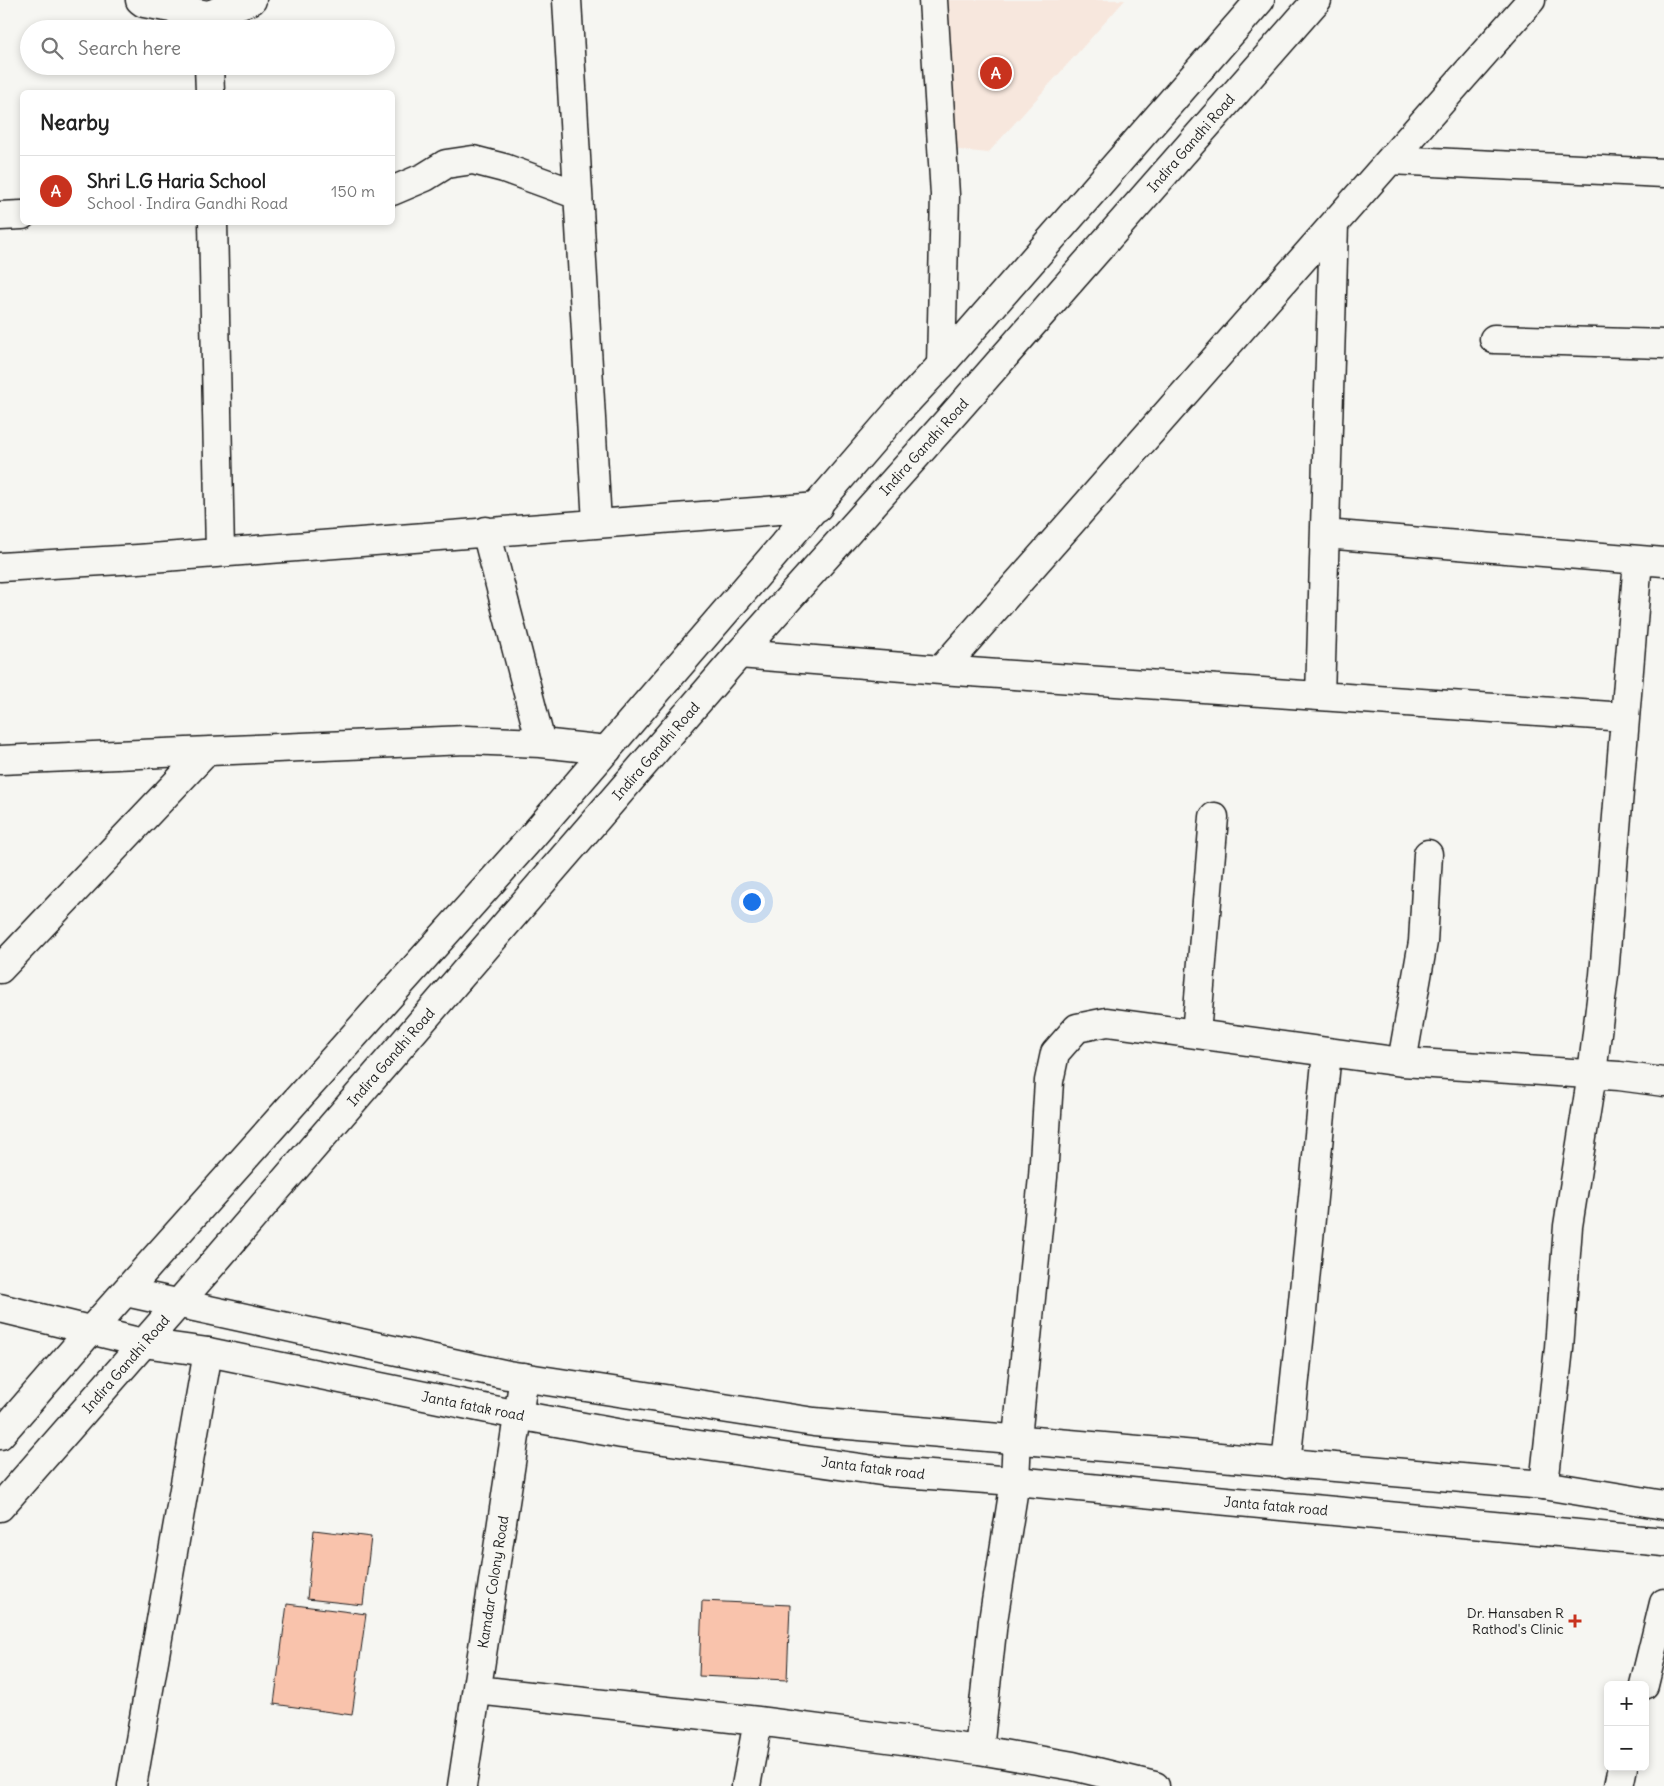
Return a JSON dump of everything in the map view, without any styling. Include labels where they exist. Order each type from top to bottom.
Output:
[{"type":"street","points":[[140,0],[208,15],[252,0]]},
{"type":"street","points":[[567,0],[596,523]]},
{"type":"street","points":[[933,0],[945,195],[941,365]]},
{"type":"street","points":[[0,1435],[91,1330],[530,840],[900,410],[1260,0]]},
{"type":"street","name":"Indira Gandhi Road","points":[[0,1507],[178,1304],[739,654],[974,391],[1317,0]]},
{"type":"street","points":[[941,670],[1530,0]]},
{"type":"street","points":[[209,75],[210,90]]},
{"type":"street","points":[[395,190],[425,177],[446,164],[472,160],[504,168],[578,195]]},
{"type":"street","points":[[1390,160],[1664,174]]},
{"type":"street","points":[[0,216],[20,215]]},
{"type":"street","points":[[1320,696],[1334,224]]},
{"type":"street","points":[[213,225],[220,552]]},
{"type":"street","points":[[1494,339],[1664,344]]},
{"type":"street","points":[[941,365],[974,391]]},
{"type":"street","points":[[0,567],[873,504]]},
{"type":"street","points":[[486,531],[541,743]]},
{"type":"street","points":[[1325,534],[1651,561],[1625,717],[1605,966],[1592,1074],[1568,1226],[1559,1348],[1544,1485]]},
{"type":"street","points":[[739,654],[941,670],[1625,717]]},
{"type":"street","points":[[0,760],[466,740],[541,743],[653,755]]},
{"type":"street","points":[[0,969],[206,752]]},
{"type":"street","points":[[1196,1034],[1214,817]]},
{"type":"street","points":[[1402,1062],[1423,942],[1428,854]]},
{"type":"street","points":[[979,1750],[993,1620],[1015,1481],[1017,1438],[1042,1187],[1049,1081],[1054,1053],[1077,1028],[1107,1022],[1402,1062],[1592,1074],[1664,1082]]},
{"type":"street","points":[[1286,1464],[1327,1052]]},
{"type":"street","points":[[126,1292],[498,1373],[814,1422],[1017,1438],[1286,1464],[1544,1485],[1664,1505]]},
{"type":"street","name":"Janta fatak road","points":[[0,1308],[143,1343],[208,1352],[518,1415],[622,1434],[888,1472],[1015,1481],[1664,1542]]},
{"type":"street","points":[[132,1786],[208,1352]]},
{"type":"street","name":"Kamdar Colony Road","points":[[462,1786],[524,1377]]},
{"type":"street","points":[[1645,1681],[1664,1603]]},
{"type":"street","points":[[476,1690],[758,1721],[979,1750],[1073,1766],[1155,1786]]},
{"type":"street","points":[[746,1786],[758,1721]]},
{"type":"street","points":[[1619,1786],[1622,1771]]},
{"type":"shaded area","points":[[936,0],[1125,0],[988,153],[931,147]]},
{"type":"building","points":[[314,1530],[371,1537],[363,1605],[307,1599]]},
{"type":"building","points":[[702,1601],[790,1605],[787,1680],[699,1676]]},
{"type":"building","points":[[287,1604],[366,1614],[352,1715],[274,1704]]},
{"type":"place","name":"Shri L.G Haria School","points":[[996,73]]},
{"type":"place","name":"Dr. Hansaben R Rathod's Clinic","points":[[1575,1621]]}]
